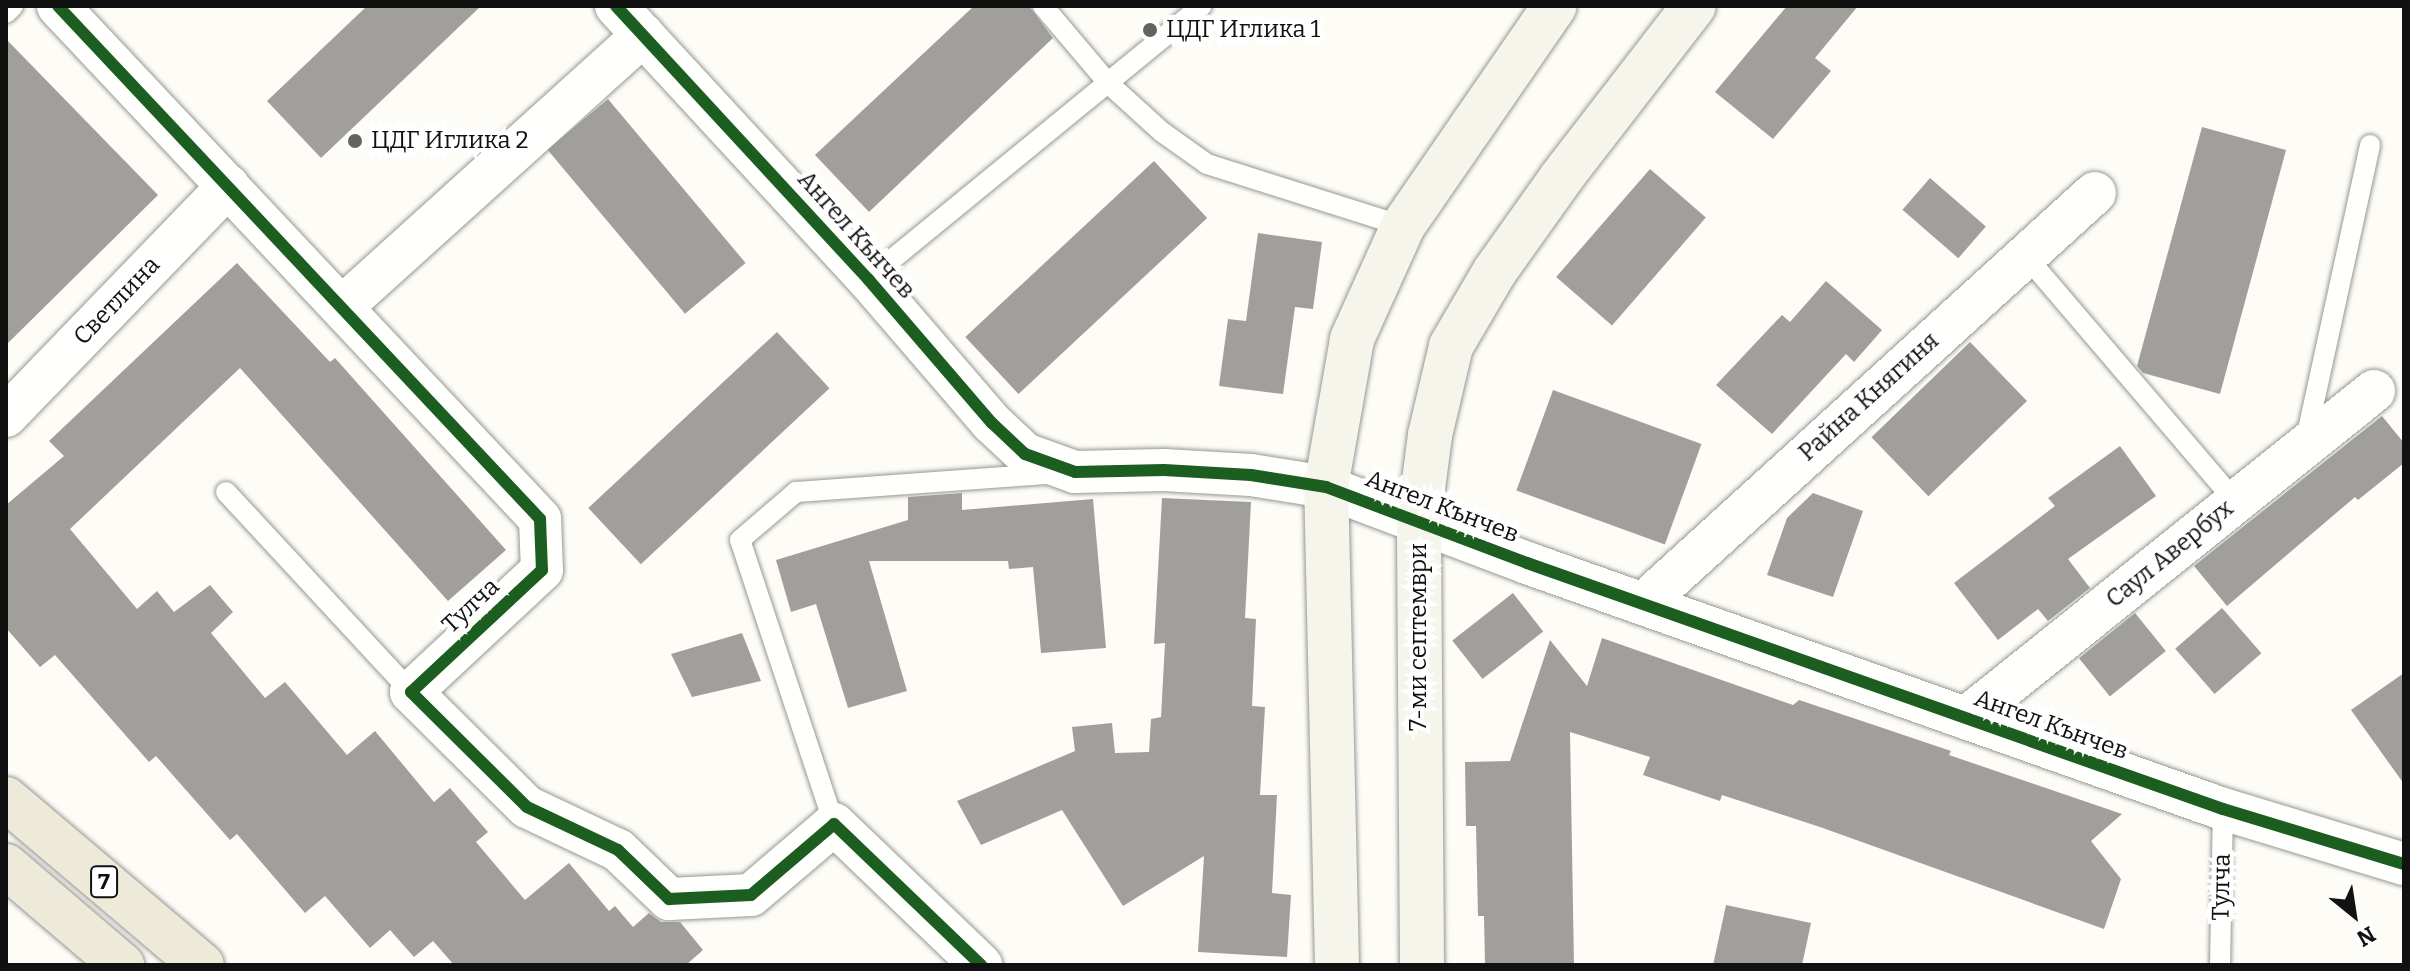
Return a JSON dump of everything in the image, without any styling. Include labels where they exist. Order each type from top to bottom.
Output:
[{"type":"main road","points":[[1337,965],[1326,487],[1352,339],[1403,226],[1555,6]]},
{"type":"main road","name":"7-ми септември","points":[[1422,965],[1419,519],[1430,435],[1451,346],[1495,271],[1545,201],[1694,6]]},
{"type":"main road","name":"7","points":[[6,799],[202,965]]},
{"type":"main road","name":"7","points":[[6,866],[122,965]]},
{"type":"street","name":"Тулча","points":[[58,6],[540,519],[542,570],[411,692]]},
{"type":"street","name":"Ангел Кънчев","points":[[629,20],[868,279],[992,423],[1025,454],[1075,472],[1164,470],[1251,475],[1326,487],[1419,519],[1527,563],[1645,602],[2223,809],[2404,864]]},
{"type":"street","points":[[342,307],[629,20]]},
{"type":"street","name":"Светлина","points":[[6,416],[228,186]]},
{"type":"street","name":"Райна Княгиня","points":[[1645,602],[2095,193]]},
{"type":"street","name":"Саул Авербух","points":[[1966,718],[2374,391]]},
{"type":"street","points":[[411,692],[527,807],[618,850],[669,899],[751,895],[834,824],[981,965]]},
{"type":"lane","points":[[6,13],[13,6]]},
{"type":"lane","points":[[1043,6],[1108,83],[1162,132],[1207,164],[1403,226]]},
{"type":"lane","points":[[868,279],[1202,6]]},
{"type":"lane","points":[[2304,447],[2370,145]]},
{"type":"lane","points":[[2025,255],[2236,502]]},
{"type":"lane","name":"Ангел Кънчев","points":[[834,824],[740,540],[796,492],[1075,472]]},
{"type":"lane","points":[[226,492],[411,692]]},
{"type":"lane","name":"Тулча","points":[[2220,965],[2223,809]]},
{"type":"building","points":[[367,6],[481,6],[321,158],[267,101]]},
{"type":"building","points":[[974,6],[1029,6],[1053,38],[869,212],[815,155]]},
{"type":"building","points":[[1787,6],[1858,6],[1815,58],[1831,71],[1773,139],[1715,92]]},
{"type":"building","points":[[6,39],[158,195],[6,345]]},
{"type":"building","points":[[608,99],[746,263],[685,314],[547,150]]},
{"type":"building","points":[[2202,127],[2286,150],[2220,394],[2143,373],[2137,366]]},
{"type":"building","points":[[1154,161],[1207,218],[1019,394],[965,337]]},
{"type":"building","points":[[1650,169],[1706,218],[1612,325],[1556,277]]},
{"type":"building","points":[[1930,178],[1986,227],[1958,258],[1902,210]]},
{"type":"building","points":[[1258,233],[1322,242],[1313,309],[1295,307],[1283,394],[1219,386],[1228,319],[1246,321]]},
{"type":"building","points":[[237,263],[330,362],[335,358],[506,550],[448,601],[240,368],[70,529],[137,609],[157,591],[174,612],[210,585],[233,612],[211,633],[265,698],[285,682],[347,755],[375,731],[434,802],[450,788],[488,832],[476,842],[525,900],[569,863],[609,911],[615,906],[633,927],[649,913],[661,922],[680,922],[703,950],[686,965],[454,965],[433,941],[414,957],[390,930],[370,948],[325,896],[305,913],[237,834],[230,840],[156,756],[149,762],[55,655],[40,667],[6,628],[6,505],[64,456],[49,441]]},
{"type":"building","points":[[1826,281],[1882,330],[1854,362],[1846,354],[1772,434],[1716,385],[1782,315],[1790,322]]},
{"type":"building","points":[[777,332],[830,388],[641,564],[588,508]]},
{"type":"building","points":[[1970,342],[2027,401],[1928,496],[1871,437]]},
{"type":"building","points":[[1553,390],[1701,444],[1665,545],[1516,491]]},
{"type":"building","points":[[2382,416],[2404,443],[2404,463],[2358,500],[2355,497],[2227,606],[2194,566]]},
{"type":"building","points":[[2120,446],[2156,496],[2068,559],[2090,588],[2048,621],[2038,609],[1998,640],[1954,583],[2055,506],[2048,498]]},
{"type":"building","points":[[962,493],[962,510],[1093,499],[1106,648],[1041,653],[1033,567],[1009,569],[1008,561],[869,561],[907,691],[848,708],[816,604],[791,612],[776,560],[908,520],[908,497]]},
{"type":"building","points":[[1813,493],[1863,511],[1833,597],[1767,575],[1787,518]]},
{"type":"building","points":[[1162,498],[1251,502],[1245,618],[1256,619],[1252,706],[1265,707],[1260,795],[1277,795],[1272,893],[1291,895],[1287,957],[1198,952],[1204,856],[1123,906],[1062,810],[981,845],[957,801],[1075,751],[1072,727],[1112,723],[1115,753],[1149,752],[1151,719],[1161,717],[1165,643],[1154,644]]},
{"type":"building","points":[[1513,593],[1543,632],[1482,679],[1452,640]]},
{"type":"building","points":[[2222,608],[2261,653],[2215,694],[2175,649]]},
{"type":"building","points":[[2135,613],[2166,651],[2110,696],[2079,658]]},
{"type":"building","points":[[742,633],[761,681],[692,697],[671,654]]},
{"type":"building","points":[[1602,638],[1793,705],[1799,700],[1951,751],[1949,755],[2122,814],[2091,841],[2121,879],[2104,929],[1820,827],[1722,795],[1720,801],[1643,775],[1650,757],[1570,732],[1574,965],[1485,965],[1484,916],[1478,916],[1476,826],[1466,826],[1465,762],[1510,761],[1550,640],[1587,686]]},
{"type":"building","points":[[2404,673],[2404,784],[2351,710]]},
{"type":"building","points":[[1726,905],[1811,923],[1802,965],[1713,965]]},
{"type":"cycle path","points":[[58,6],[540,519],[542,570],[411,692],[527,807],[618,850],[669,899],[751,895],[834,824],[981,965]]},
{"type":"cycle path","points":[[616,6],[868,279],[992,423],[1025,454],[1075,472],[1164,470],[1251,475],[1326,487],[1527,563],[2223,809],[2404,864]]},
{"type":"place","name":"ЦДГ Иглика 1","points":[[1150,30]]},
{"type":"place","name":"ЦДГ Иглика 2","points":[[355,141]]}]
